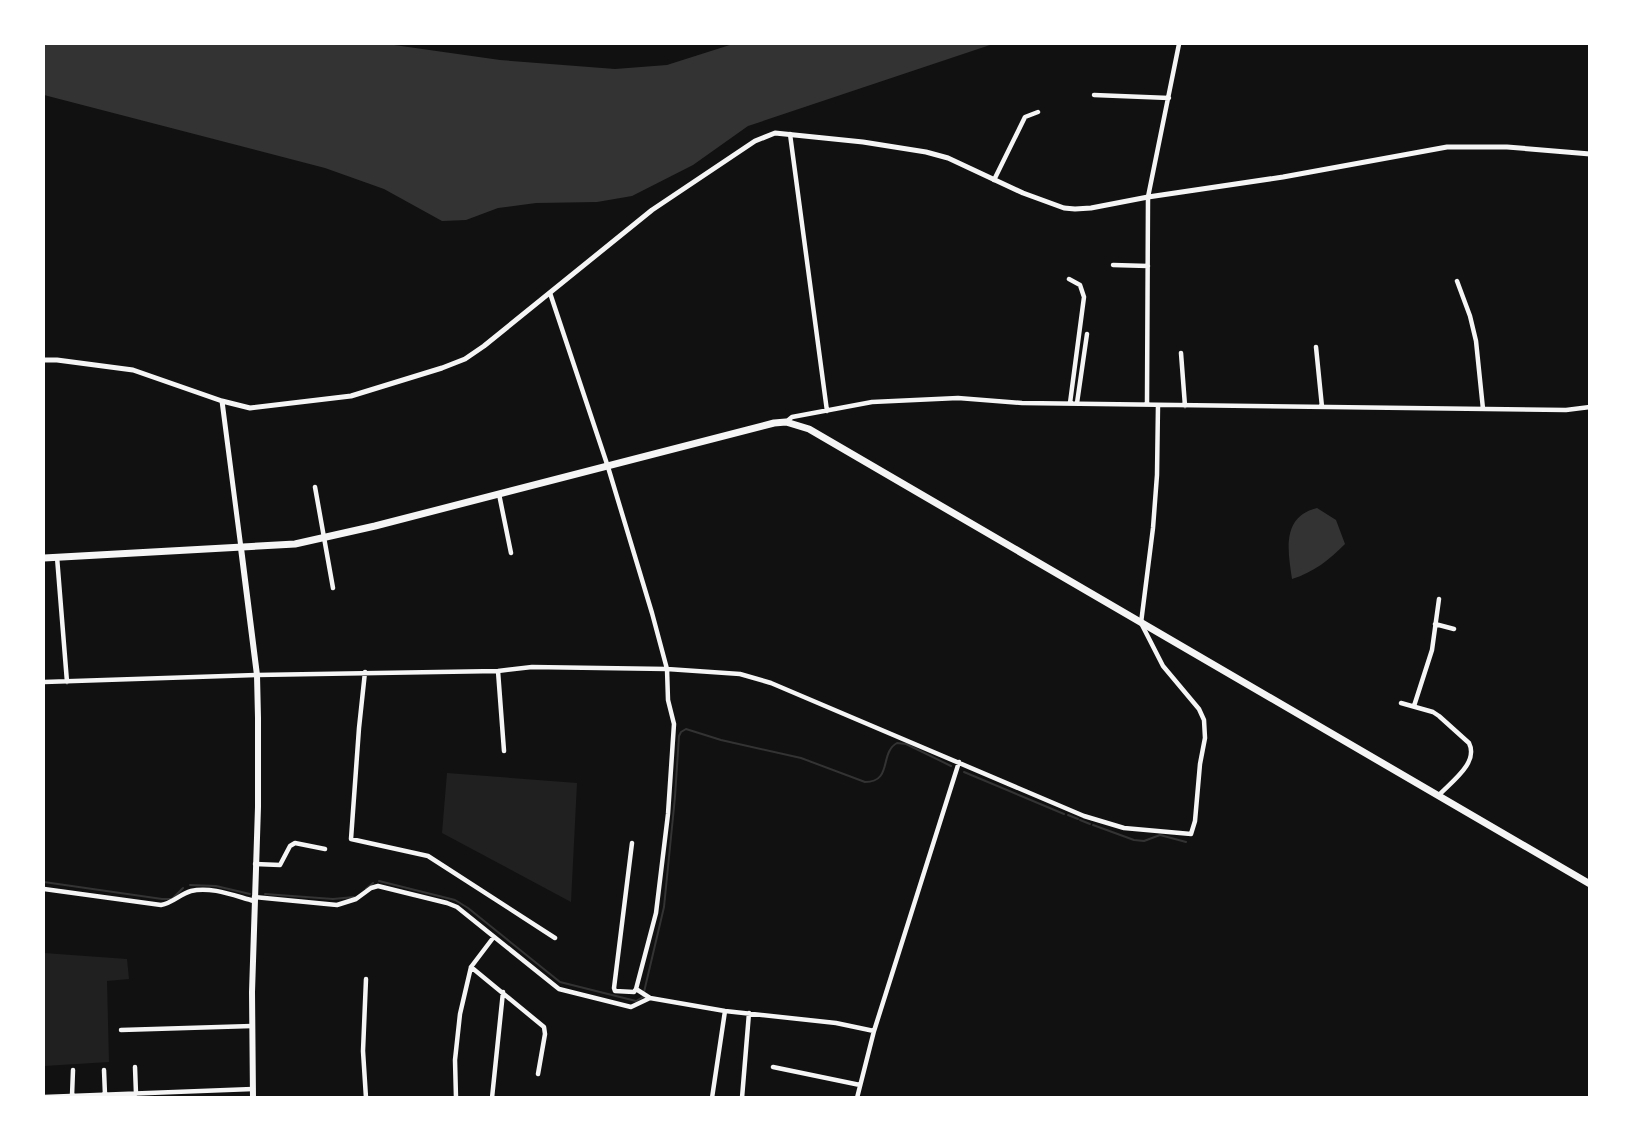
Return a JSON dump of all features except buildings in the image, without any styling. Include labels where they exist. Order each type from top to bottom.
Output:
[{"type":"main road","points":[[44,558],[295,544],[768,424],[786,422],[804,426],[1590,884]]},
{"type":"main road","points":[[241,548],[257,675],[258,795],[254,899],[253,1098]]},
{"type":"street","points":[[1147,404],[1148,197],[1179,44]]},
{"type":"street","points":[[1094,95],[1169,98]]},
{"type":"street","points":[[994,180],[1025,117],[1038,112]]},
{"type":"street","points":[[44,360],[133,370],[222,402],[250,408],[351,396],[414,378],[465,359],[503,333],[652,210],[755,141],[775,133],[863,142],[926,152],[948,158],[1023,193],[1064,208],[1091,208],[1283,177],[1447,147],[1507,147],[1590,154]]},
{"type":"street","points":[[790,135],[827,411]]},
{"type":"street","points":[[1113,265],[1148,266]]},
{"type":"street","points":[[1069,279],[1080,285],[1084,297],[1070,403]]},
{"type":"street","points":[[1457,281],[1470,316],[1476,341],[1483,409]]},
{"type":"street","points":[[550,293],[608,466],[667,669],[668,700],[674,724],[668,814],[656,913],[636,988],[634,992],[628,993],[615,991],[614,988],[632,843]]},
{"type":"street","points":[[1077,403],[1088,334]]},
{"type":"street","points":[[1316,346],[1322,407]]},
{"type":"street","points":[[1181,353],[1185,406]]},
{"type":"street","points":[[786,422],[792,417],[892,400],[958,398],[1022,403],[1185,406],[1566,410],[1590,407]]},
{"type":"street","points":[[222,402],[241,548]]},
{"type":"street","points":[[44,682],[365,672],[498,671],[532,667],[667,669],[740,674],[771,683],[1084,816],[1124,828],[1191,834],[1205,738],[1204,720],[1199,709],[1163,666],[1141,623],[1153,528],[1158,405]]},
{"type":"street","points":[[315,487],[333,588]]},
{"type":"street","points":[[499,494],[511,553]]},
{"type":"street","points":[[57,557],[67,682]]},
{"type":"street","points":[[1414,706],[1429,662],[1439,599]]},
{"type":"street","points":[[1435,624],[1454,629]]},
{"type":"street","points":[[498,671],[504,750]]},
{"type":"street","points":[[365,672],[358,728],[351,839],[428,856],[555,939]]},
{"type":"street","points":[[1401,703],[1439,716],[1472,748],[1466,767],[1438,796]]},
{"type":"street","points":[[857,1098],[874,1031],[959,762]]},
{"type":"street","points":[[255,864],[280,865],[294,843],[325,849]]},
{"type":"street","points":[[44,889],[161,905],[170,903],[188,891],[196,890],[254,899],[337,905],[356,899],[370,888],[386,887],[453,905],[559,989],[631,1007],[650,999]]},
{"type":"street","points":[[456,1098],[455,1060],[460,1014],[471,967],[493,938]]},
{"type":"street","points":[[471,967],[544,1028],[546,1034],[538,1074]]},
{"type":"street","points":[[366,979],[363,1051],[366,1098]]},
{"type":"street","points":[[636,988],[650,999],[725,1011],[836,1023],[874,1031]]},
{"type":"street","points":[[492,1098],[503,992]]},
{"type":"street","points":[[712,1098],[725,1011]]},
{"type":"street","points":[[742,1098],[748,1013]]},
{"type":"street","points":[[121,1030],[252,1026]]},
{"type":"street","points":[[135,1067],[136,1094]]},
{"type":"street","points":[[773,1067],[860,1085]]},
{"type":"street","points":[[72,1070],[72,1096]]},
{"type":"street","points":[[104,1070],[105,1095]]},
{"type":"street","points":[[44,1097],[253,1089]]},
{"type":"shaded area","points":[[44,44],[387,44],[500,60],[615,69],[667,65],[733,44],[993,44],[748,126],[693,165],[632,196],[597,202],[536,203],[498,208],[466,220],[442,221],[384,189],[325,168],[44,95]]},
{"type":"shaded area","points":[[1317,508],[1336,520],[1345,544],[1321,565],[1292,579],[1289,547],[1292,527],[1305,512]]},
{"type":"shaded area","points":[[447,773],[577,783],[571,902],[442,833]]},
{"type":"shaded area","points":[[44,953],[127,959],[129,979],[107,981],[109,1062],[44,1066]]},
{"type":"waterway","points":[[644,992],[664,907],[681,732],[686,729],[721,740],[801,758],[865,782],[874,781],[879,777],[883,772],[888,753],[897,743],[906,744],[951,766]]},
{"type":"waterway","points":[[964,772],[1064,814]]},
{"type":"waterway","points":[[1068,815],[1078,819]]},
{"type":"waterway","points":[[1080,820],[1090,824]]},
{"type":"waterway","points":[[1093,825],[1134,840],[1144,841],[1160,835],[1186,842]]},
{"type":"waterway","points":[[379,881],[455,900],[560,982],[636,1001],[643,997]]},
{"type":"waterway","points":[[44,882],[162,899],[172,899],[183,888]]},
{"type":"waterway","points":[[366,889],[373,883]]},
{"type":"waterway","points":[[190,885],[216,886],[250,894]]},
{"type":"waterway","points":[[265,894],[333,899],[354,897]]}]
